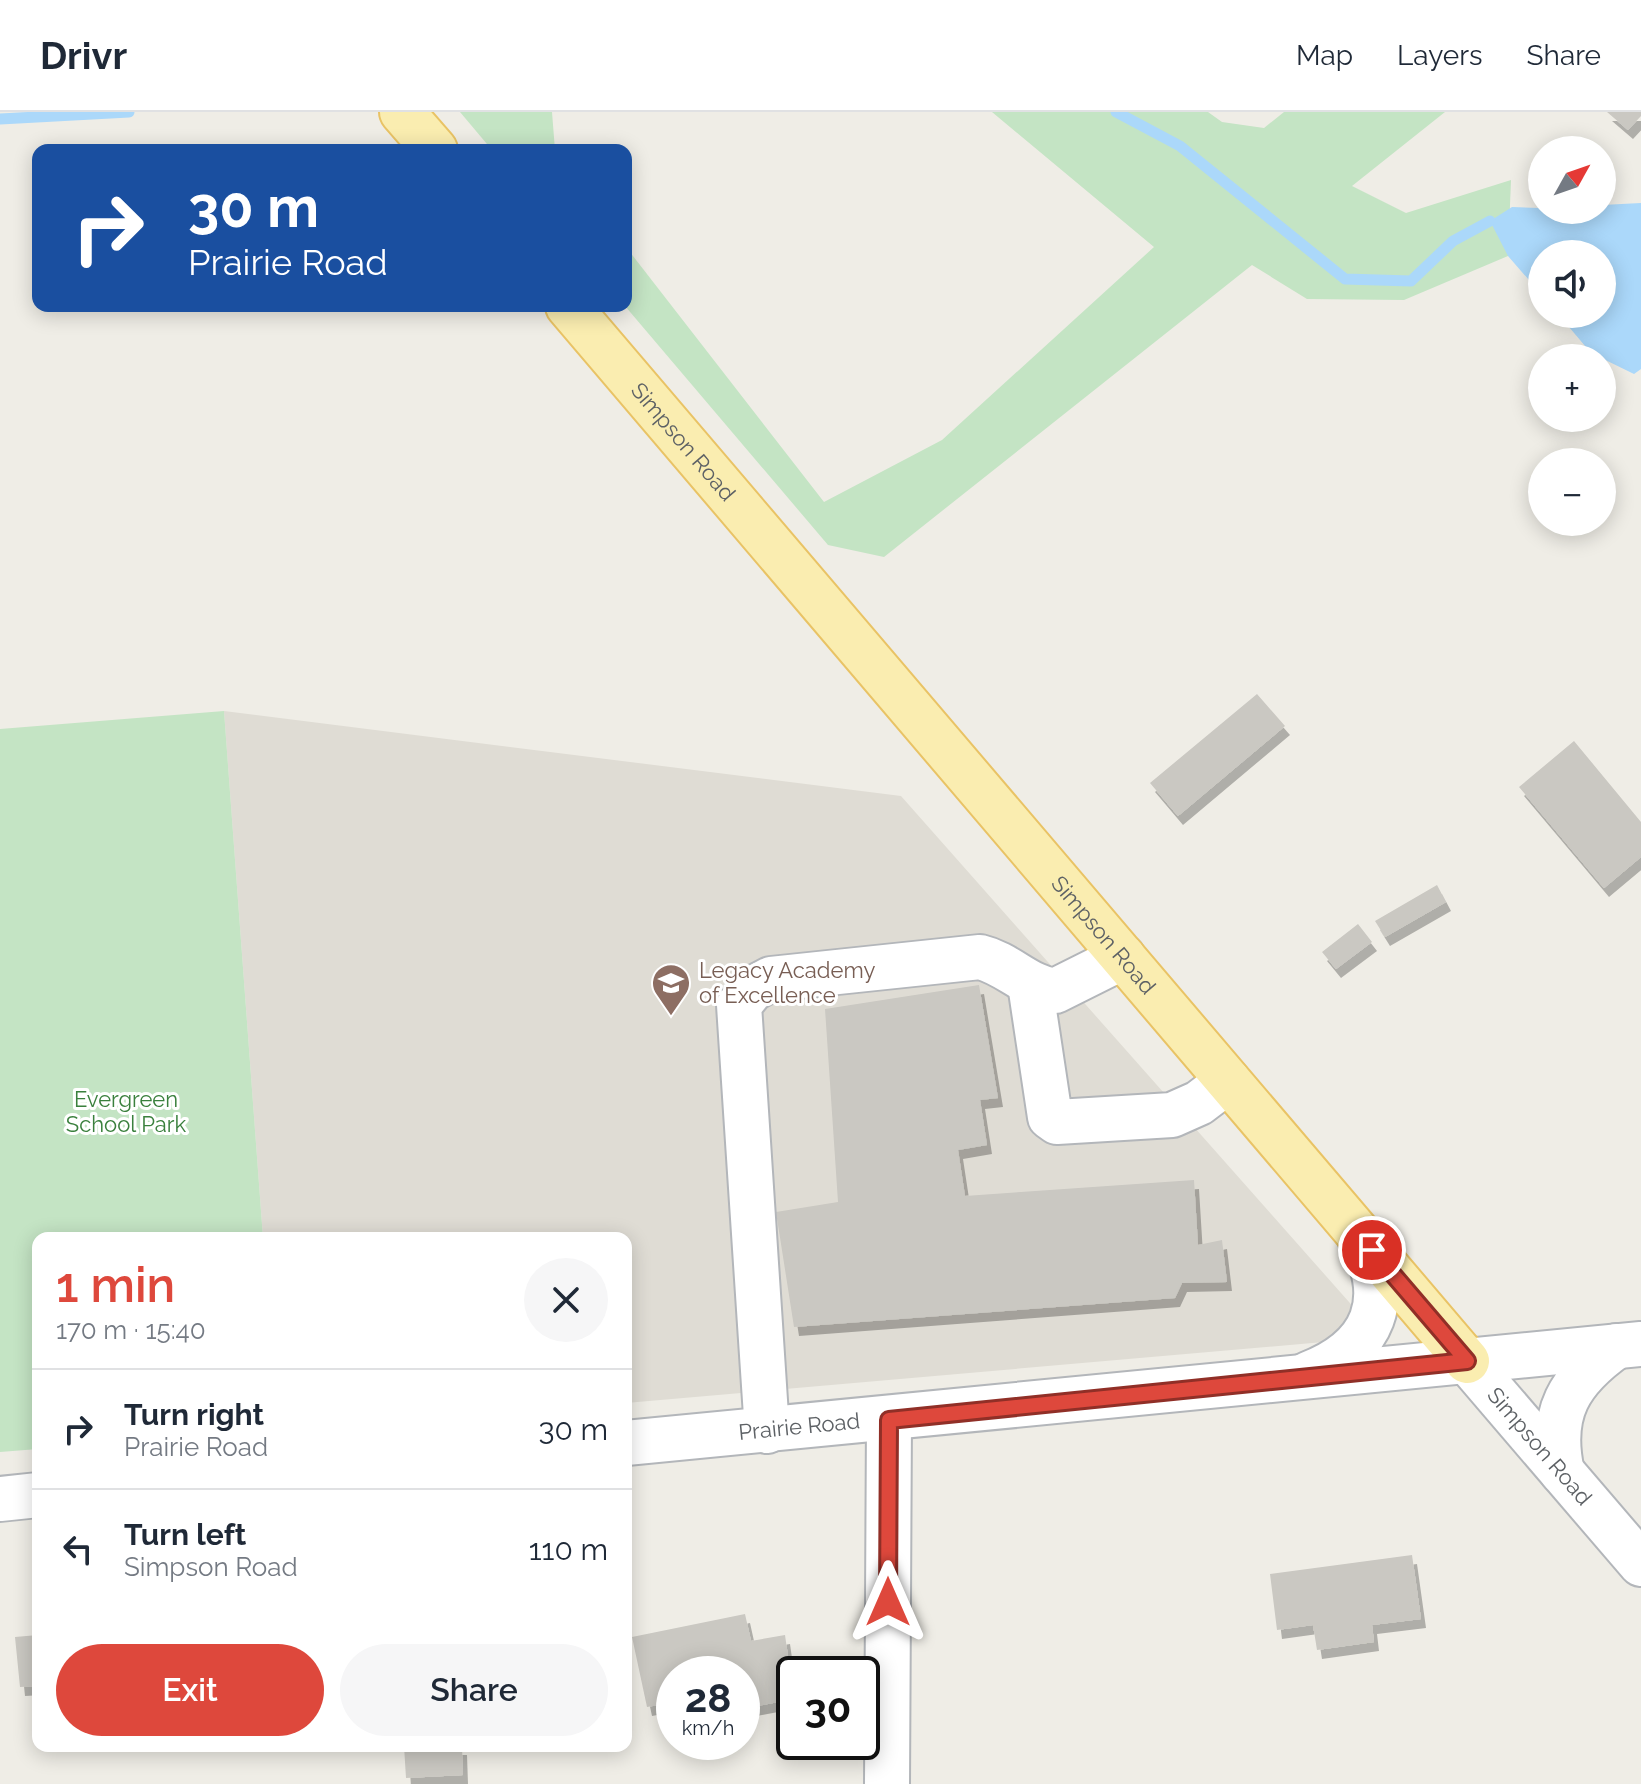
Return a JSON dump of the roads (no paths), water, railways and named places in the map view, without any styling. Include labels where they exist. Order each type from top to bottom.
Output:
[{"type":"main road","points":[[402,112],[430,144]]},
{"type":"main road","name":"Simpson Road","points":[[573,312],[1467,1361]]},
{"type":"street","points":[[767,1431],[739,1005],[752,989],[771,979],[980,957],[998,961],[1030,984],[1055,991],[1123,957]]},
{"type":"street","points":[[1030,984],[1050,1117],[1057,1122],[1172,1115],[1199,1103],[1228,1081]]},
{"type":"street","points":[[1299,1378],[1331,1365],[1352,1348],[1366,1331],[1378,1304],[1378,1280],[1356,1231]]},
{"type":"street","points":[[1562,1472],[1557,1450],[1562,1408],[1577,1379],[1629,1345]]},
{"type":"street","name":"Prairie Road","points":[[632,1442],[889,1420],[1629,1345]]},
{"type":"street","name":"Simpson Road","points":[[1467,1361],[1641,1564]]},
{"type":"street","points":[[887,1784],[889,1420]]},
{"type":"street","points":[[0,1499],[32,1496]]},
{"type":"water","points":[[1641,203],[1641,369],[1634,374],[1616,365],[1616,344],[1583,344],[1570,328],[1616,328],[1616,240],[1528,240],[1528,279],[1508,256],[1490,221],[1512,207],[1528,208],[1528,224],[1616,224],[1616,204]]},
{"type":"waterway","points":[[0,119],[129,112]]},
{"type":"waterway","points":[[1116,112],[1180,146],[1345,279],[1411,281],[1453,241],[1490,221]]},
{"type":"place","name":"Legacy Academy of Excellence","points":[[671,1017]]},
{"type":"park label","name":"Evergreen School Park","points":[[126,1112]]}]
